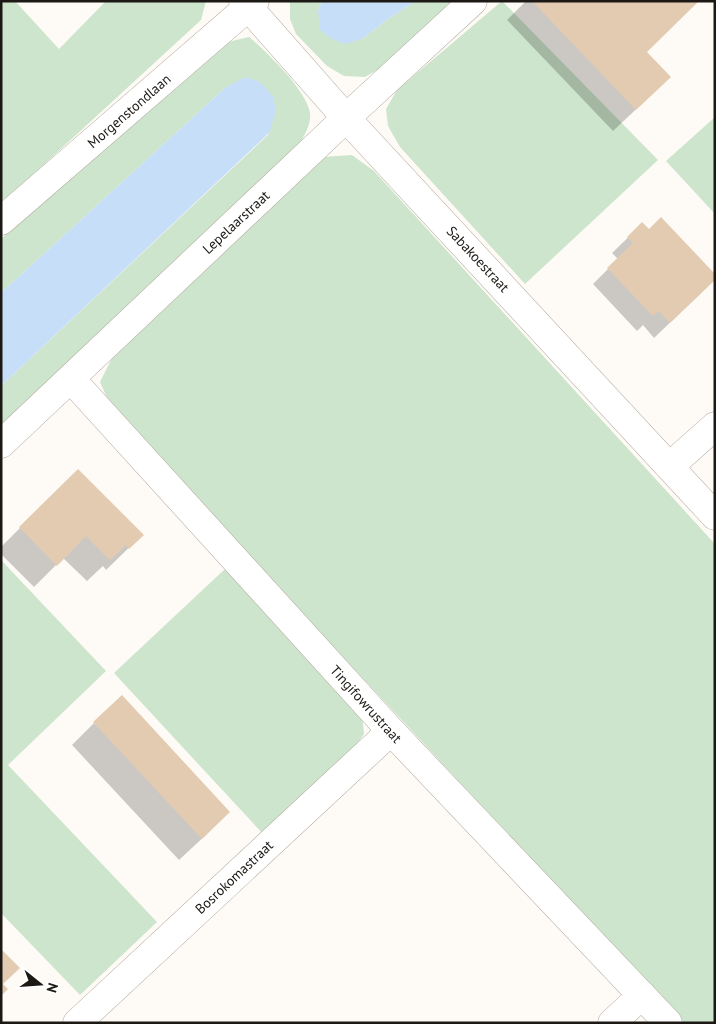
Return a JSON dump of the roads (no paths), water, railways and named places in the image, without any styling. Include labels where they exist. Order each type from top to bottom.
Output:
[{"type":"street","name":"Lepelaarstraat","points":[[1,444],[346,118],[473,1]]},
{"type":"street","name":"Sabakoestraat","points":[[249,3],[346,118],[715,516]]},
{"type":"street","name":"Morgenstondlaan","points":[[1,221],[249,3]]},
{"type":"street","name":"Tingifowrustraat","points":[[71,379],[391,732],[668,1023]]},
{"type":"street","points":[[670,466],[715,426]]},
{"type":"street","name":"Bosrokomastraat","points":[[76,1023],[391,732]]},
{"type":"street","points":[[612,1023],[642,995]]},
{"type":"water","points":[[322,1],[416,1],[362,39],[345,44],[332,39],[320,30],[318,11]]},
{"type":"water","points":[[245,77],[260,82],[273,96],[276,112],[269,133],[1,386],[1,293],[225,88]]}]
